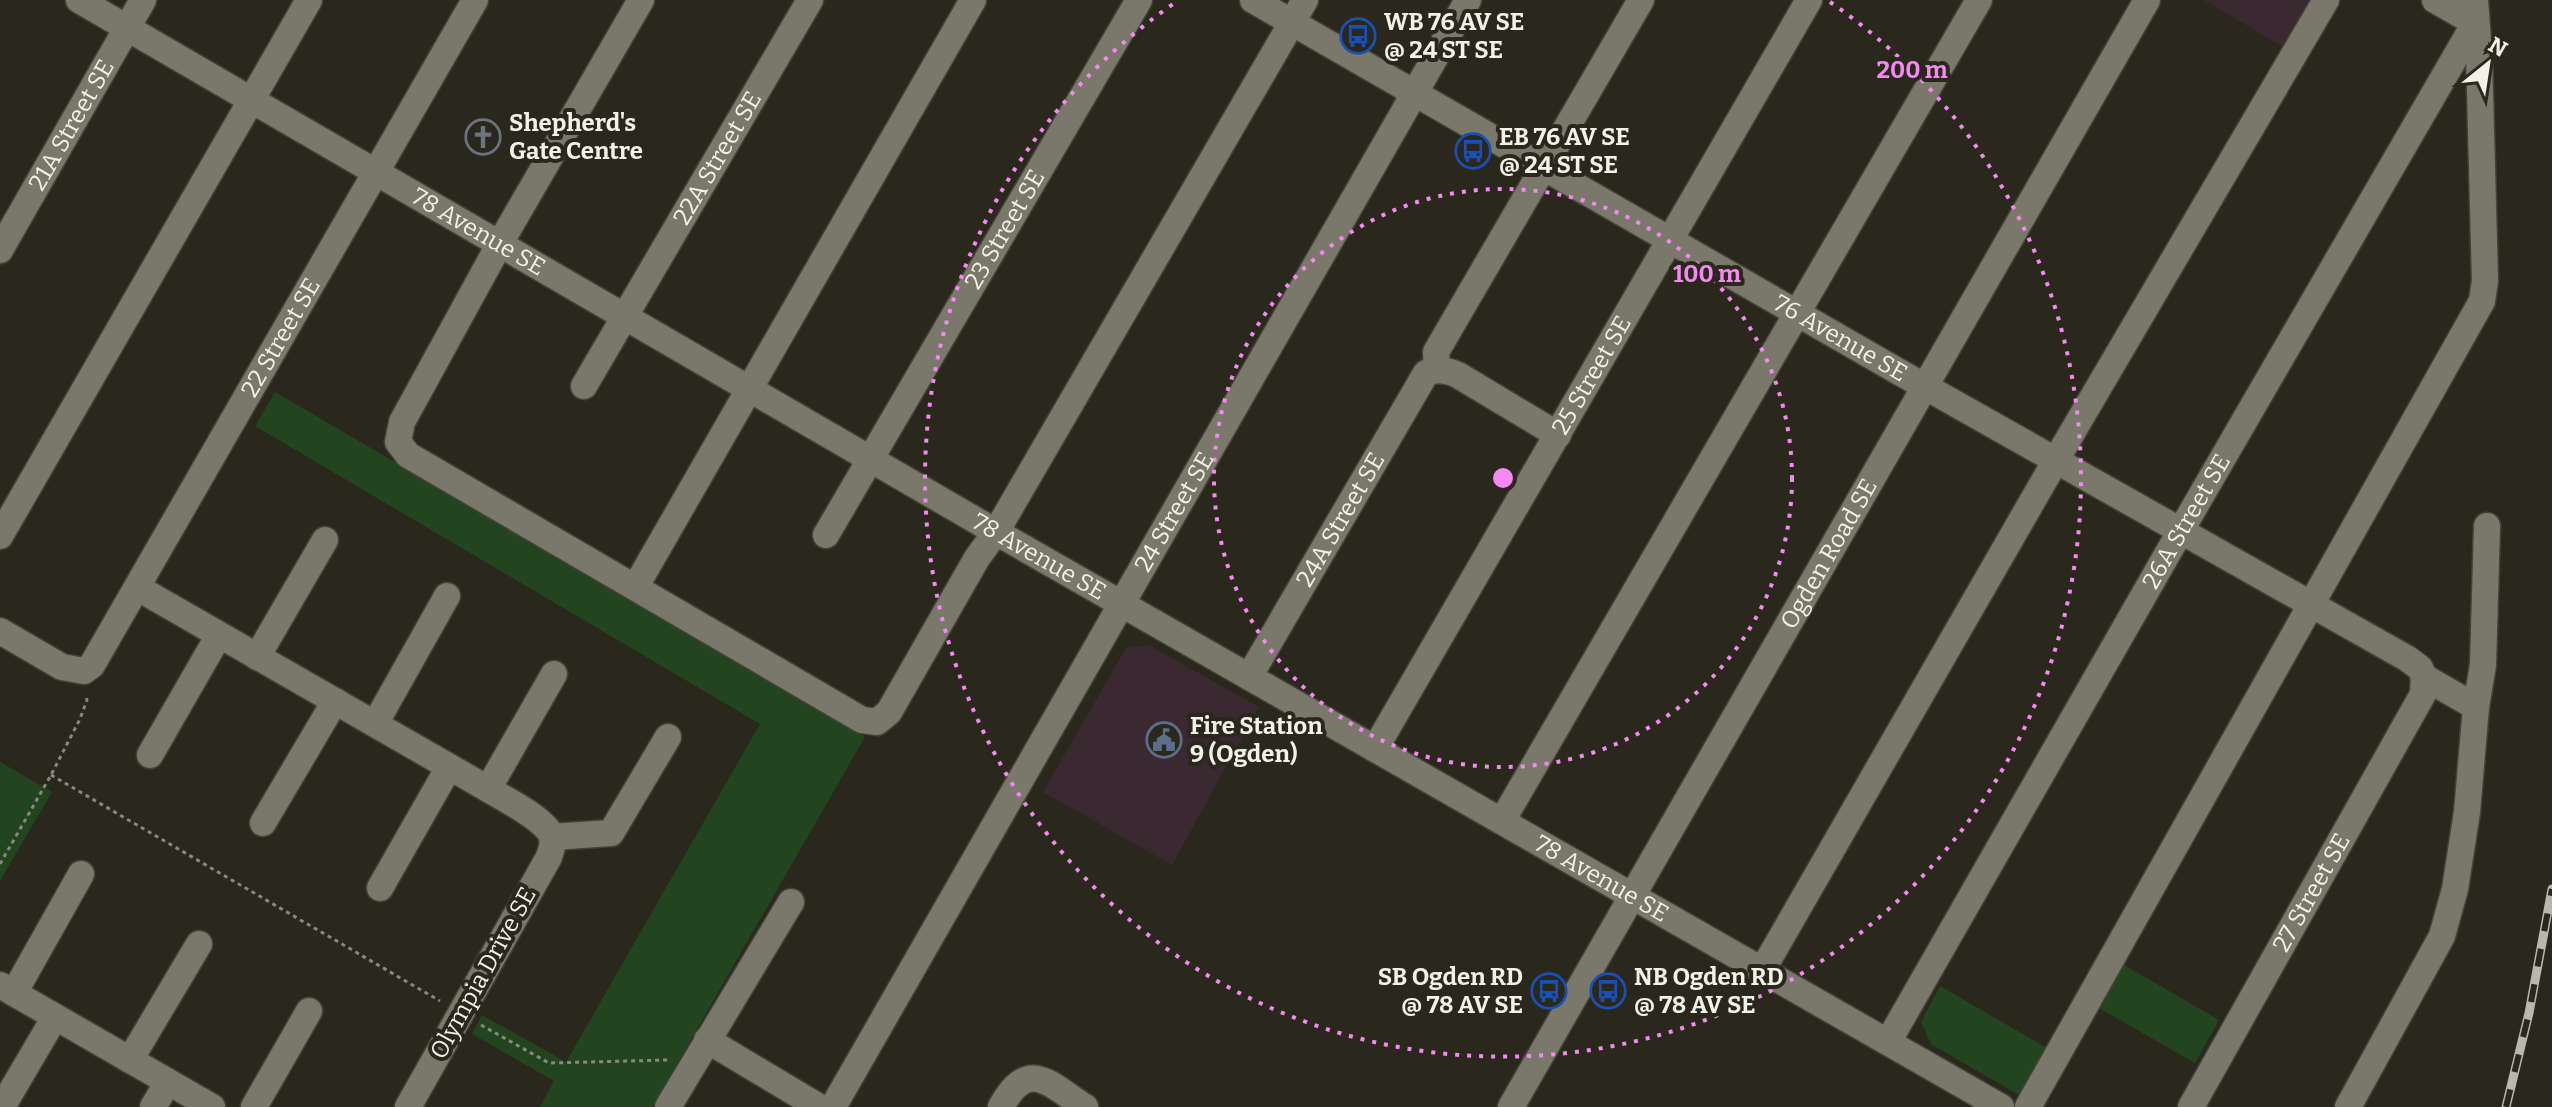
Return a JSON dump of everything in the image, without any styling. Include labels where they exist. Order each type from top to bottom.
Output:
[{"type":"street","name":"78 Avenue SE","points":[[79,0],[996,532],[2001,1107]]},
{"type":"street","name":"21A Street SE","points":[[0,250],[143,0]]},
{"type":"street","points":[[0,536],[309,0]]},
{"type":"street","name":"22 Street SE","points":[[84,671],[92,665],[138,588],[475,0]]},
{"type":"street","points":[[641,0],[499,245],[402,422],[398,442],[408,455],[862,720],[877,722],[889,712],[977,558],[996,532],[1298,11]]},
{"type":"street","name":"22A Street SE","points":[[584,386],[810,0]]},
{"type":"street","points":[[636,586],[973,0]]},
{"type":"street","name":"23 Street SE","points":[[826,535],[1139,0]]},
{"type":"street","name":"76 Avenue SE","points":[[1253,0],[1298,11],[1415,93],[1925,387],[2408,659],[2420,668],[2424,677],[2476,707]]},
{"type":"street","name":"24 Street SE","points":[[833,1107],[1468,0]]},
{"type":"street","points":[[1558,435],[1458,375],[1437,370],[1436,352],[1641,0]]},
{"type":"street","name":"25 Street SE","points":[[1375,749],[1809,0]]},
{"type":"street","points":[[1502,821],[1979,0]]},
{"type":"street","name":"Ogden Road SE","points":[[1511,1107],[2147,0]]},
{"type":"street","points":[[1763,969],[2326,0]]},
{"type":"street","points":[[2028,1107],[2482,301],[2485,281],[2479,54],[2475,12],[2435,0]]},
{"type":"street","name":"26A Street SE","points":[[1888,1042],[2475,12]]},
{"type":"street","name":"24A Street SE","points":[[1249,677],[1421,378],[1437,370]]},
{"type":"street","points":[[2348,1107],[2442,936],[2455,889],[2483,665],[2487,526]]},
{"type":"street","points":[[257,657],[325,540]]},
{"type":"street","points":[[138,588],[488,789],[536,819],[552,837],[611,833],[668,737]]},
{"type":"street","points":[[375,724],[447,596]]},
{"type":"street","points":[[0,631],[62,667],[84,671]]},
{"type":"street","points":[[150,755],[219,635]]},
{"type":"street","points":[[488,789],[554,674]]},
{"type":"street","name":"27 Street SE","points":[[2191,1107],[2423,694],[2424,677]]},
{"type":"street","points":[[263,823],[335,701]]},
{"type":"street","points":[[380,888],[449,767]]},
{"type":"street","name":"Olympia Drive SE","points":[[408,1107],[549,857],[552,837]]},
{"type":"street","points":[[81,874],[7,989],[212,1107]]},
{"type":"street","points":[[668,1107],[791,902]]},
{"type":"street","points":[[130,1060],[199,944]]},
{"type":"street","points":[[254,1107],[309,1011]]},
{"type":"street","points":[[2,1107],[55,1017]]},
{"type":"street","points":[[700,1051],[819,1107]]},
{"type":"street","points":[[1001,1107],[1012,1087],[1025,1078],[1038,1078],[1085,1107]]},
{"type":"street","points":[[153,1107],[168,1082]]},
{"type":"path","points":[[0,864],[80,719],[87,700],[84,671]]},
{"type":"path","points":[[51,775],[549,1063],[669,1060],[700,1051]]},
{"type":"shaded area","points":[[2204,0],[2323,0],[2293,53]]},
{"type":"shaded area","points":[[1149,645],[1259,707],[1172,865],[1043,792],[1126,648]]},
{"type":"green space","points":[[275,392],[865,737],[652,1107],[540,1107],[554,1081],[472,1034],[482,1015],[566,1062],[760,724],[255,426]]},
{"type":"green space","points":[[0,762],[52,792],[0,881]]},
{"type":"green space","points":[[2124,965],[2219,1020],[2195,1063],[2099,1008]]},
{"type":"green space","points":[[1940,986],[2047,1048],[2019,1095],[1931,1044],[1921,1022]]},
{"type":"railway","points":[[2506,1107],[2529,1013],[2552,889]]},
{"type":"place","name":"WB 76 AV SE @ 24 ST SE","points":[[1358,36]]},
{"type":"place","name":"Shepherd's Gate Centre","points":[[483,137]]},
{"type":"place","name":"EB 76 AV SE @ 24 ST SE","points":[[1473,151]]},
{"type":"place","name":"Fire Station 9 (Ogden)","points":[[1164,740]]},
{"type":"place","name":"SB Ogden RD @ 78 AV SE","points":[[1549,991]]},
{"type":"place","name":"NB Ogden RD @ 78 AV SE","points":[[1608,991]]}]
